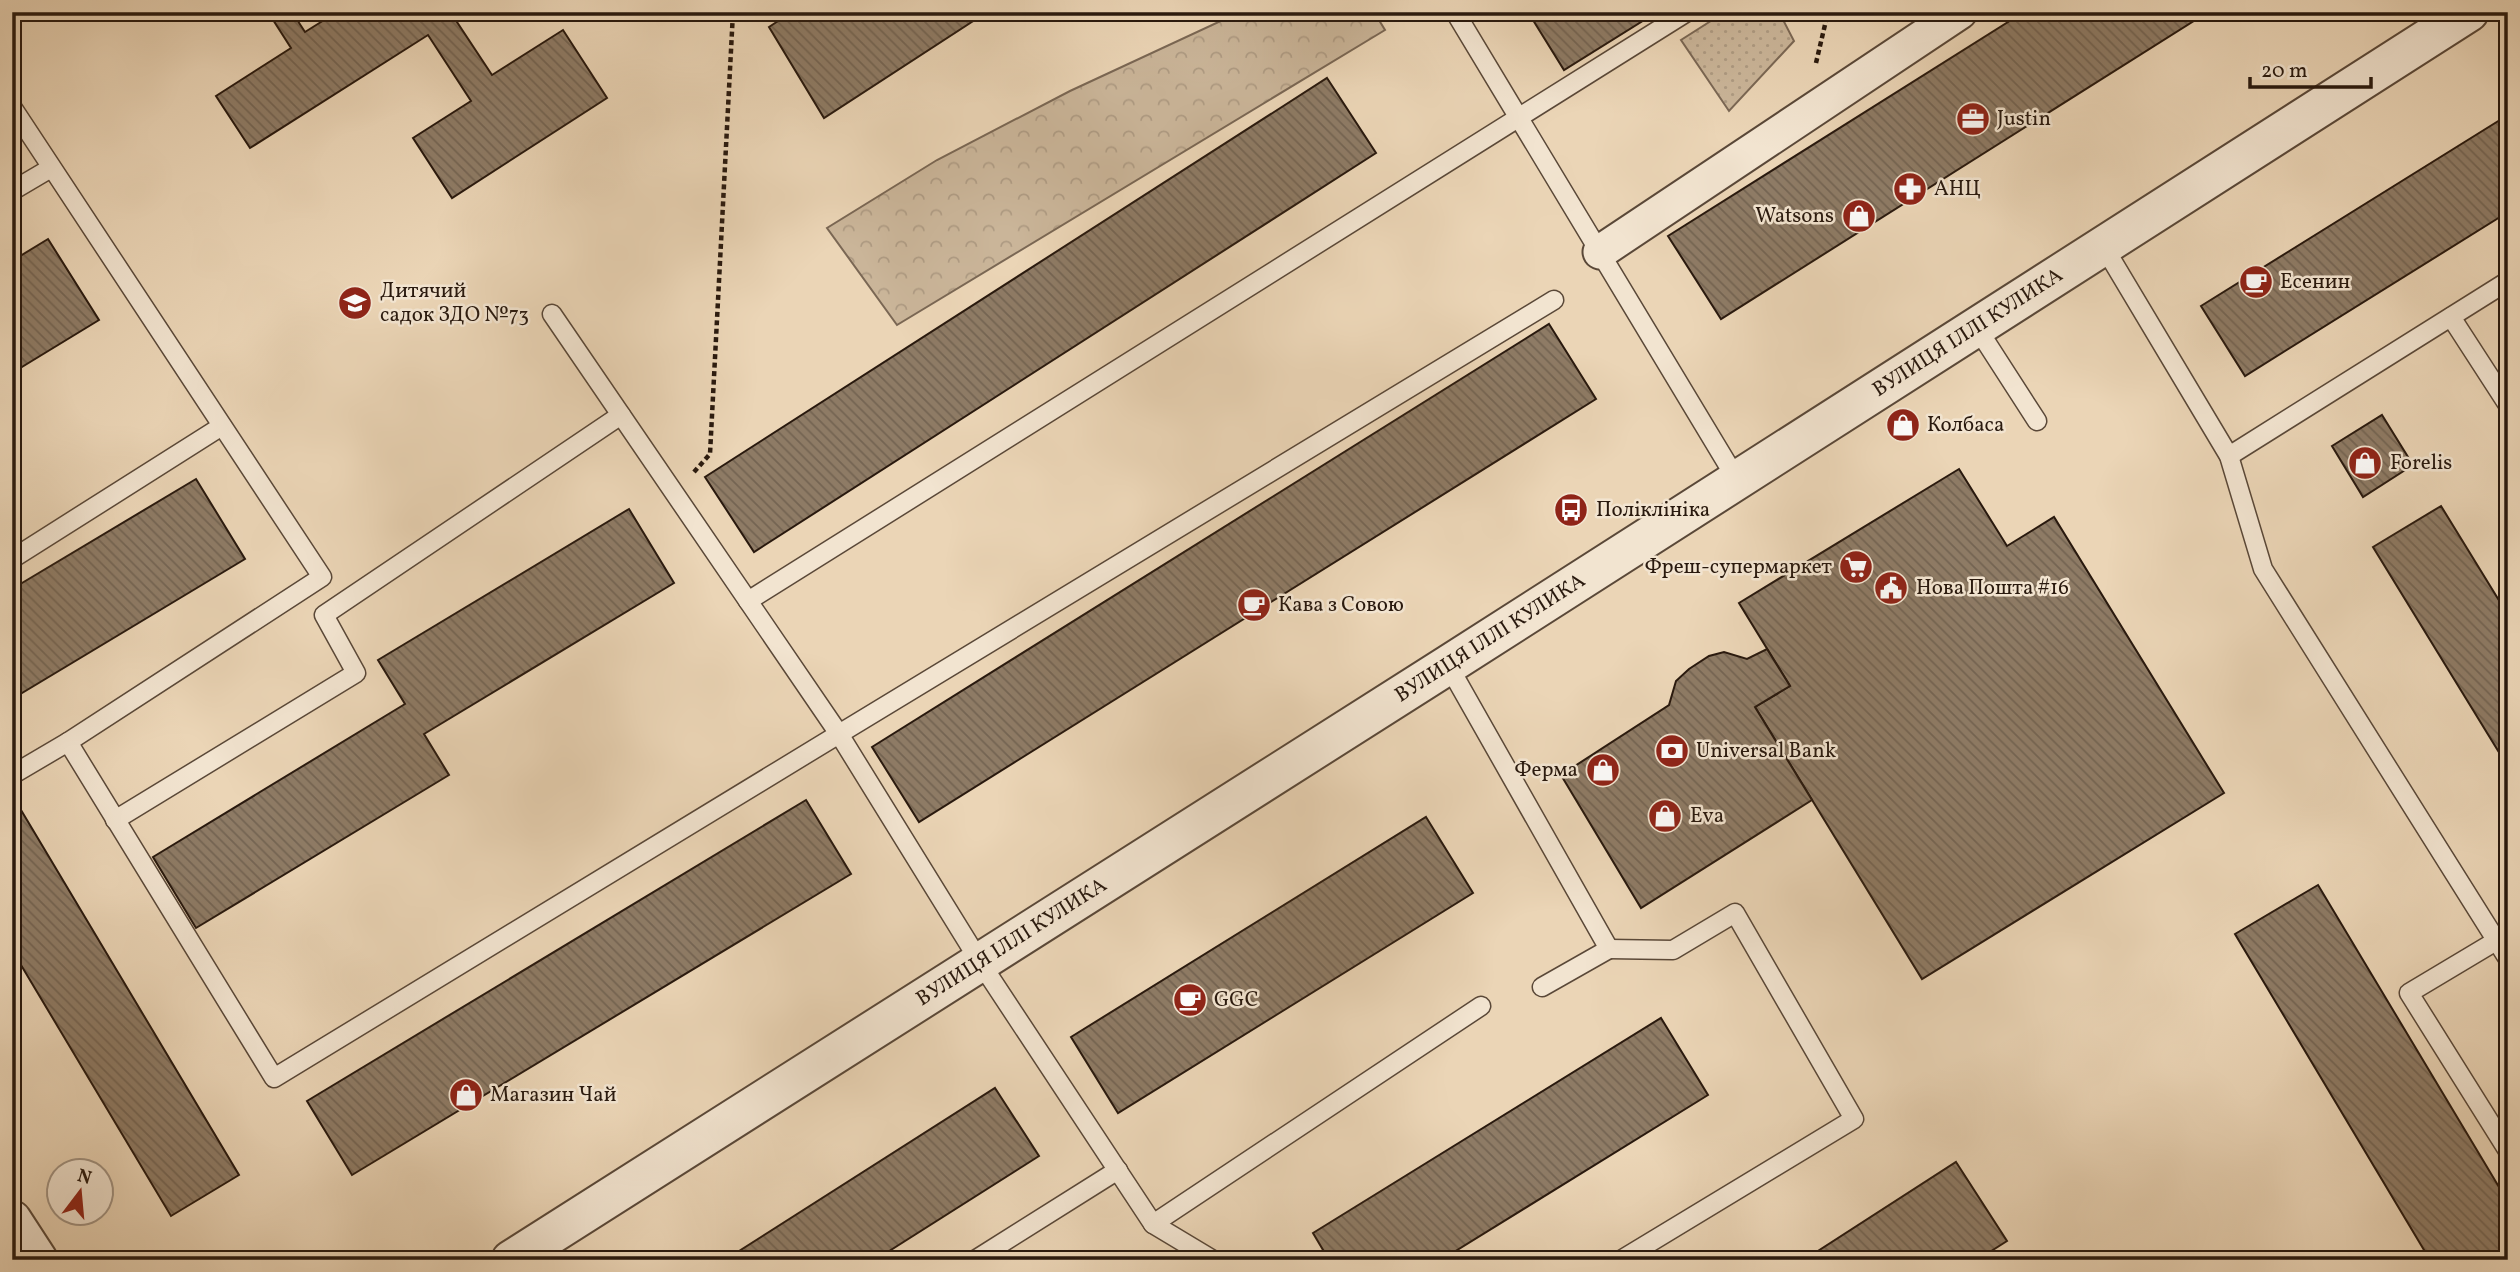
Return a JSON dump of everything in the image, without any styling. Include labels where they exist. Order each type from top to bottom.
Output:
[{"type":"street","points":[[1600,252],[1926,22],[1961,12]]},
{"type":"street","name":"ВУЛИЦЯ ІЛЛІ КУЛИКА","points":[[511,1260],[1978,328],[2469,12]]},
{"type":"street","points":[[12,1220],[38,1260]]},
{"type":"lane","points":[[1455,12],[1737,480]]},
{"type":"lane","points":[[748,601],[1687,12]]},
{"type":"lane","points":[[12,107],[322,578],[68,742],[12,775]]},
{"type":"lane","points":[[12,191],[51,168]]},
{"type":"lane","points":[[2104,247],[2229,456],[2263,569],[2508,959]]},
{"type":"lane","points":[[2229,456],[2508,281]]},
{"type":"lane","points":[[68,742],[274,1078],[1555,300]]},
{"type":"lane","points":[[552,314],[839,733],[980,962],[1153,1224],[1213,1260]]},
{"type":"lane","points":[[2451,317],[2508,405]]},
{"type":"lane","points":[[1978,328],[2036,421]]},
{"type":"lane","points":[[115,820],[356,673],[324,615],[621,415]]},
{"type":"lane","points":[[12,559],[222,426]]},
{"type":"lane","points":[[1448,665],[1609,949]]},
{"type":"lane","points":[[1542,987],[1609,949],[1673,950],[1735,913],[1854,1119],[1621,1260]]},
{"type":"lane","points":[[2496,941],[2409,993],[2508,1151]]},
{"type":"lane","points":[[1153,1224],[1481,1006]]},
{"type":"lane","points":[[975,1260],[1118,1170]]},
{"type":"path","points":[[676,494],[710,454],[733,12]]},
{"type":"green space","points":[[1240,12],[1374,12],[1385,30],[897,325],[827,228],[937,160],[1070,91]]},
{"type":"green space","points":[[1725,12],[1779,12],[1794,41],[1729,111],[1681,40]]},
{"type":"building","points":[[166,12],[183,12],[171,20]]},
{"type":"building","points":[[268,12],[292,12],[305,32],[337,12],[466,12],[455,19],[492,75],[563,30],[607,98],[452,198],[413,138],[471,101],[428,35],[250,148],[216,96],[291,48]]},
{"type":"building","points":[[792,12],[987,12],[824,118],[769,27]]},
{"type":"building","points":[[1528,12],[1657,12],[1564,70]]},
{"type":"building","points":[[2024,12],[2208,12],[1721,319],[1668,236]]},
{"type":"building","points":[[1327,78],[1376,153],[754,552],[705,477]]},
{"type":"building","points":[[2508,115],[2508,212],[2245,376],[2201,306]]},
{"type":"building","points":[[48,239],[99,320],[12,373],[12,261]]},
{"type":"building","points":[[1549,324],[1596,399],[919,822],[872,747]]},
{"type":"building","points":[[2382,415],[2413,465],[2363,497],[2332,446]]},
{"type":"building","points":[[1959,469],[2007,546],[2054,517],[2224,793],[1922,979],[1755,707],[1790,686],[1739,603]]},
{"type":"building","points":[[196,479],[245,559],[12,699],[12,589]]},
{"type":"building","points":[[2441,506],[2508,615],[2508,767],[2373,547]]},
{"type":"building","points":[[629,509],[674,583],[424,734],[449,775],[196,928],[153,857],[405,704],[378,660]]},
{"type":"building","points":[[1767,649],[1790,686],[1755,707],[1812,800],[1641,908],[1561,775],[1669,705],[1676,681],[1709,656],[1724,652],[1747,659]]},
{"type":"building","points":[[806,800],[851,874],[352,1175],[307,1101]]},
{"type":"building","points":[[21,810],[239,1175],[171,1216],[12,950],[12,815]]},
{"type":"building","points":[[1426,817],[1473,893],[1118,1113],[1071,1037]]},
{"type":"building","points":[[2318,885],[2508,1202],[2508,1260],[2430,1260],[2235,934]]},
{"type":"building","points":[[1661,1018],[1708,1095],[1441,1260],[1329,1260],[1313,1233]]},
{"type":"building","points":[[995,1088],[1039,1156],[875,1260],[725,1260]]},
{"type":"building","points":[[1956,1162],[2007,1241],[1977,1260],[1804,1260]]},
{"type":"place","name":"Justin","points":[[1973,119]]},
{"type":"place","name":"АНЦ","points":[[1910,189]]},
{"type":"place","name":"Watsons","points":[[1859,216]]},
{"type":"place","name":"Есенин","points":[[2256,282]]},
{"type":"place","name":"Дитячий садок ЗДО №73","points":[[355,303]]},
{"type":"place","name":"Колбаса","points":[[1903,425]]},
{"type":"place","name":"Forelis","points":[[2365,463]]},
{"type":"place","name":"Поліклініка","points":[[1571,510]]},
{"type":"place","name":"Фреш-супермаркет","points":[[1856,567]]},
{"type":"place","name":"Нова Пошта #16","points":[[1891,588]]},
{"type":"place","name":"Кава з Совою","points":[[1254,605]]},
{"type":"place","name":"Universal Bank","points":[[1672,751]]},
{"type":"place","name":"Ферма","points":[[1603,770]]},
{"type":"place","name":"Eva","points":[[1665,816]]},
{"type":"place","name":"GGC","points":[[1190,1000]]},
{"type":"place","name":"Магазин Чай","points":[[466,1095]]}]
